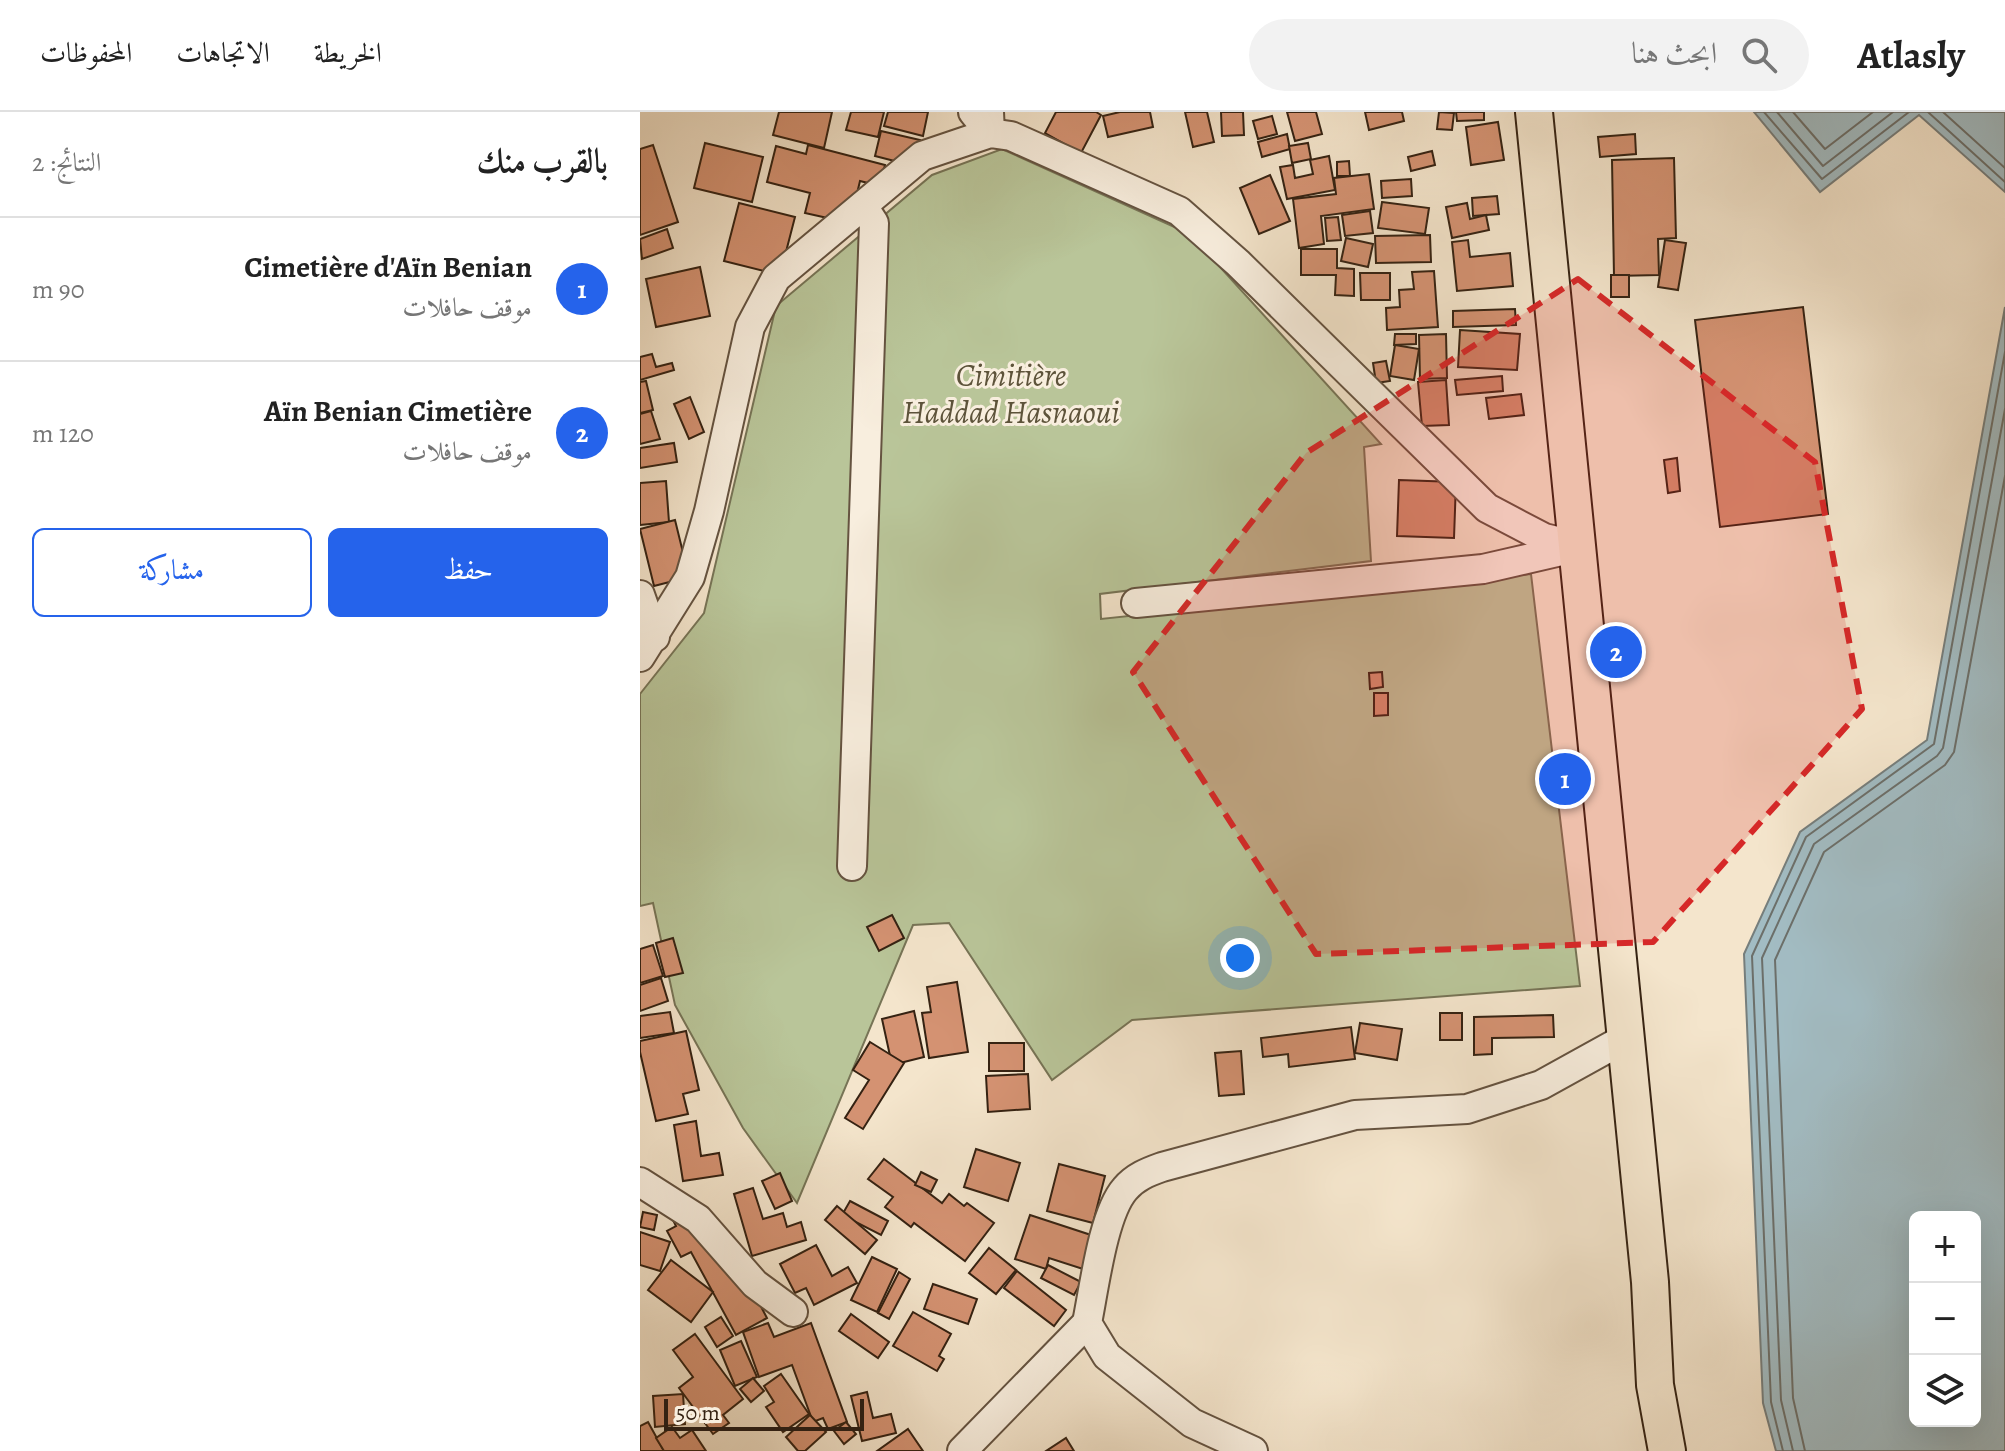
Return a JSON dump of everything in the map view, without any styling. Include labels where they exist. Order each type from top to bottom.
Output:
[{"type":"main road","points":[[1534,112],[1650,1282],[1655,1385],[1667,1451]]},
{"type":"main road","points":[[1647,1451],[1655,1385]]},
{"type":"street","points":[[647,647],[690,577],[709,511],[750,327],[776,278],[922,156],[984,119],[1011,136],[1179,211],[1238,263],[1487,508],[1544,538],[1578,546]]},
{"type":"street","points":[[852,866],[874,223],[863,206]]},
{"type":"street","points":[[1136,603],[1483,569],[1578,546]]},
{"type":"street","points":[[640,595],[647,647]]},
{"type":"street","points":[[962,1451],[1087,1323],[1111,1215],[1116,1201],[1135,1179],[1148,1172],[1355,1115],[1467,1109],[1541,1085],[1626,1038]]},
{"type":"street","points":[[640,1182],[698,1219],[755,1284],[793,1312]]},
{"type":"street","points":[[1087,1323],[1107,1356],[1192,1423],[1253,1451]]},
{"type":"highlighted area","points":[[1578,279],[1815,462],[1862,709],[1653,942],[1316,954],[1133,672],[1306,453]]},
{"type":"green space","name":"Cimitière Haddad Hasnaoui","points":[[1002,149],[1190,234],[1381,444],[1364,447],[1371,561],[1100,594],[1101,619],[1531,574],[1580,986],[1132,1020],[1052,1080],[949,923],[913,925],[797,1203],[743,1128],[675,1005],[653,903],[640,906],[640,694],[704,613],[776,306],[932,175]]},
{"type":"water","points":[[1754,112],[2005,112],[2005,192],[1919,115],[1820,192]]},
{"type":"water","points":[[2005,307],[2005,1451],[1776,1451],[1763,1403],[1744,954],[1800,832],[1927,740]]},
{"type":"building","points":[[779,112],[832,112],[824,148],[773,135]]},
{"type":"building","points":[[851,112],[884,112],[878,137],[846,130]]},
{"type":"building","points":[[888,112],[928,112],[923,136],[884,126]]},
{"type":"building","points":[[1056,112],[1096,112],[1101,115],[1081,153],[1045,133]]},
{"type":"building","points":[[1120,112],[1150,112],[1153,127],[1108,137],[1103,116]]},
{"type":"building","points":[[1185,112],[1207,112],[1214,142],[1193,147]]},
{"type":"building","points":[[1221,112],[1243,112],[1244,135],[1222,136]]},
{"type":"building","points":[[1287,112],[1316,112],[1322,134],[1295,141]]},
{"type":"building","points":[[1365,112],[1402,112],[1404,121],[1369,130]]},
{"type":"building","points":[[1439,112],[1454,113],[1452,130],[1437,129]]},
{"type":"building","points":[[1456,112],[1484,112],[1484,120],[1457,121]]},
{"type":"building","points":[[1272,116],[1277,134],[1258,139],[1253,121]]},
{"type":"building","points":[[1498,122],[1504,160],[1471,165],[1466,127]]},
{"type":"building","points":[[881,131],[920,140],[914,166],[875,156]]},
{"type":"building","points":[[1287,134],[1290,149],[1262,157],[1258,142]]},
{"type":"building","points":[[1635,134],[1636,154],[1600,157],[1598,137]]},
{"type":"building","points":[[705,143],[763,157],[752,202],[694,188]]},
{"type":"building","points":[[1308,143],[1311,159],[1292,163],[1289,146]]},
{"type":"building","points":[[653,145],[678,222],[640,235],[640,149]]},
{"type":"building","points":[[808,145],[885,165],[880,186],[860,181],[850,223],[805,213],[810,193],[767,182],[776,146],[806,154]]},
{"type":"building","points":[[1432,151],[1435,165],[1411,171],[1408,157]]},
{"type":"building","points":[[1329,156],[1335,190],[1287,199],[1280,167],[1293,165],[1295,178],[1313,174],[1310,160]]},
{"type":"building","points":[[1674,158],[1676,238],[1658,239],[1659,275],[1614,276],[1612,160]]},
{"type":"building","points":[[1349,161],[1350,176],[1337,176],[1337,162]]},
{"type":"building","points":[[1369,174],[1374,209],[1321,216],[1324,244],[1299,248],[1293,199],[1336,194],[1334,178]]},
{"type":"building","points":[[1270,175],[1290,221],[1259,234],[1240,188]]},
{"type":"building","points":[[1411,179],[1412,196],[1382,198],[1381,181]]},
{"type":"building","points":[[1497,196],[1499,214],[1473,216],[1472,198]]},
{"type":"building","points":[[1382,202],[1429,208],[1425,234],[1378,228]]},
{"type":"building","points":[[739,203],[795,217],[780,275],[724,261]]},
{"type":"building","points":[[1467,203],[1470,219],[1486,215],[1489,230],[1452,238],[1446,207]]},
{"type":"building","points":[[1370,211],[1373,233],[1345,236],[1342,215]]},
{"type":"building","points":[[1338,217],[1341,240],[1327,241],[1325,218]]},
{"type":"building","points":[[667,229],[673,248],[642,259],[640,239]]},
{"type":"building","points":[[1430,235],[1431,262],[1376,263],[1375,236]]},
{"type":"building","points":[[1346,238],[1373,244],[1368,267],[1341,261]]},
{"type":"building","points":[[1468,240],[1470,257],[1510,253],[1513,286],[1457,291],[1452,242]]},
{"type":"building","points":[[1665,240],[1686,243],[1678,290],[1658,287]]},
{"type":"building","points":[[1301,249],[1337,249],[1337,268],[1354,269],[1354,296],[1335,295],[1336,275],[1301,275]]},
{"type":"building","points":[[700,267],[710,316],[656,327],[646,279]]},
{"type":"building","points":[[1434,271],[1438,327],[1387,330],[1386,308],[1400,307],[1399,290],[1414,289],[1412,272]]},
{"type":"building","points":[[1360,273],[1390,273],[1390,300],[1361,300]]},
{"type":"building","points":[[1611,275],[1629,275],[1629,297],[1611,297]]},
{"type":"building","points":[[1803,307],[1828,514],[1720,527],[1695,320]]},
{"type":"building","points":[[1515,309],[1516,325],[1453,327],[1453,311]]},
{"type":"building","points":[[1460,330],[1520,334],[1517,370],[1458,367]]},
{"type":"building","points":[[1395,334],[1416,334],[1416,344],[1394,345]]},
{"type":"building","points":[[1446,334],[1447,378],[1420,379],[1419,335]]},
{"type":"building","points":[[1395,345],[1419,349],[1414,380],[1390,376]]},
{"type":"building","points":[[652,354],[656,367],[672,363],[674,370],[640,380],[640,357]]},
{"type":"building","points":[[1386,361],[1390,381],[1376,383],[1373,363]]},
{"type":"building","points":[[1502,376],[1503,391],[1457,395],[1455,380]]},
{"type":"building","points":[[1446,380],[1449,425],[1422,426],[1418,382]]},
{"type":"building","points":[[646,381],[653,410],[640,413],[640,382]]},
{"type":"building","points":[[1521,394],[1524,415],[1489,419],[1486,398]]},
{"type":"building","points":[[690,397],[704,432],[689,439],[674,404]]},
{"type":"building","points":[[651,411],[660,439],[640,444],[640,414]]},
{"type":"building","points":[[674,443],[677,462],[640,468],[640,448]]},
{"type":"building","points":[[1677,458],[1680,491],[1668,493],[1664,460]]},
{"type":"building","points":[[1399,480],[1456,482],[1454,538],[1397,536]]},
{"type":"building","points":[[666,481],[669,522],[640,525],[640,483]]},
{"type":"building","points":[[675,520],[689,577],[654,586],[640,529]]},
{"type":"building","points":[[1382,672],[1383,687],[1370,689],[1369,673]]},
{"type":"building","points":[[1374,693],[1388,693],[1388,715],[1374,716]]},
{"type":"building","points":[[892,915],[904,938],[879,951],[867,927]]},
{"type":"building","points":[[673,938],[683,973],[665,977],[656,943]]},
{"type":"building","points":[[653,945],[663,976],[640,983],[640,949]]},
{"type":"building","points":[[661,978],[668,1001],[640,1011],[640,985]]},
{"type":"building","points":[[957,982],[968,1052],[929,1058],[922,1013],[931,1012],[927,987]]},
{"type":"building","points":[[914,1011],[924,1057],[892,1065],[882,1019]]},
{"type":"building","points":[[670,1012],[674,1033],[640,1038],[640,1016]]},
{"type":"building","points":[[1440,1013],[1462,1013],[1462,1040],[1440,1040]]},
{"type":"building","points":[[1553,1015],[1554,1037],[1492,1038],[1492,1054],[1474,1055],[1474,1017]]},
{"type":"building","points":[[1360,1023],[1402,1029],[1397,1060],[1355,1053]]},
{"type":"building","points":[[1351,1027],[1355,1059],[1289,1067],[1288,1054],[1263,1057],[1261,1038]]},
{"type":"building","points":[[686,1031],[699,1090],[683,1094],[688,1114],[656,1121],[640,1041]]},
{"type":"building","points":[[870,1042],[904,1063],[863,1129],[845,1118],[869,1080],[853,1070]]},
{"type":"building","points":[[989,1043],[1024,1043],[1024,1071],[989,1071]]},
{"type":"building","points":[[1241,1051],[1244,1094],[1219,1096],[1215,1053]]},
{"type":"building","points":[[1028,1074],[1030,1109],[988,1112],[986,1076]]},
{"type":"building","points":[[696,1121],[701,1156],[719,1153],[723,1175],[683,1181],[674,1125]]},
{"type":"building","points":[[976,1149],[1020,1163],[1008,1201],[964,1187]]},
{"type":"building","points":[[884,1159],[942,1203],[949,1194],[994,1223],[965,1261],[914,1223],[911,1227],[885,1207],[893,1197],[868,1179]]},
{"type":"building","points":[[1059,1164],[1105,1176],[1093,1223],[1047,1211]]},
{"type":"building","points":[[921,1172],[937,1180],[931,1192],[915,1185]]},
{"type":"building","points":[[780,1173],[792,1201],[775,1209],[762,1181]]},
{"type":"building","points":[[753,1188],[763,1219],[783,1213],[787,1227],[801,1222],[806,1240],[752,1256],[734,1194]]},
{"type":"building","points":[[850,1201],[888,1221],[881,1235],[842,1215]]},
{"type":"building","points":[[837,1206],[877,1240],[865,1254],[825,1220]]},
{"type":"building","points":[[643,1212],[657,1215],[654,1230],[640,1227]]},
{"type":"building","points":[[669,1212],[746,1278],[767,1318],[736,1335],[691,1252],[681,1257],[667,1231],[676,1226]]},
{"type":"building","points":[[1030,1215],[1094,1236],[1083,1269],[1049,1258],[1046,1269],[1015,1259]]},
{"type":"building","points":[[640,1232],[670,1242],[660,1271],[640,1265]]},
{"type":"building","points":[[816,1245],[832,1276],[848,1267],[857,1283],[814,1305],[806,1288],[795,1293],[780,1264]]},
{"type":"building","points":[[989,1248],[1016,1270],[996,1294],[969,1273]]},
{"type":"building","points":[[872,1257],[897,1269],[877,1312],[851,1300]]},
{"type":"building","points":[[671,1260],[713,1292],[691,1322],[648,1290]]},
{"type":"building","points":[[1048,1265],[1081,1282],[1074,1295],[1041,1278]]},
{"type":"building","points":[[1017,1271],[1066,1310],[1054,1326],[1004,1288]]},
{"type":"building","points":[[899,1272],[910,1279],[889,1319],[878,1313]]},
{"type":"building","points":[[933,1284],[977,1299],[968,1324],[924,1309]]},
{"type":"building","points":[[913,1312],[951,1334],[939,1356],[944,1359],[937,1371],[893,1346]]},
{"type":"building","points":[[851,1314],[889,1342],[878,1358],[839,1331]]},
{"type":"building","points":[[721,1317],[733,1336],[717,1347],[705,1327]]},
{"type":"building","points":[[768,1323],[774,1337],[811,1323],[847,1422],[828,1429],[823,1418],[813,1422],[792,1365],[759,1377],[743,1332]]},
{"type":"building","points":[[695,1334],[743,1399],[723,1415],[729,1423],[713,1434],[679,1388],[693,1377],[673,1350]]},
{"type":"building","points":[[741,1341],[757,1377],[735,1386],[720,1350]]},
{"type":"building","points":[[781,1374],[809,1414],[783,1432],[766,1407],[774,1402],[764,1386]]},
{"type":"building","points":[[753,1378],[764,1391],[751,1402],[740,1389]]},
{"type":"building","points":[[867,1392],[873,1418],[891,1414],[896,1433],[862,1441],[851,1396]]},
{"type":"building","points":[[683,1394],[685,1424],[655,1427],[653,1396]]},
{"type":"building","points":[[810,1415],[826,1432],[805,1451],[798,1451],[786,1437]]},
{"type":"building","points":[[648,1422],[664,1451],[640,1451],[640,1426]]},
{"type":"building","points":[[846,1422],[856,1434],[844,1444],[834,1431]]},
{"type":"building","points":[[672,1427],[680,1438],[692,1430],[706,1451],[664,1451],[656,1438]]},
{"type":"building","points":[[908,1429],[923,1451],[877,1451]]},
{"type":"building","points":[[1066,1438],[1074,1451],[1046,1451]]},
{"type":"place","name":"Aïn Benian Cimetière","points":[[1616,652]]},
{"type":"place","name":"Cimetière d'Aïn Benian","points":[[1565,779]]}]
